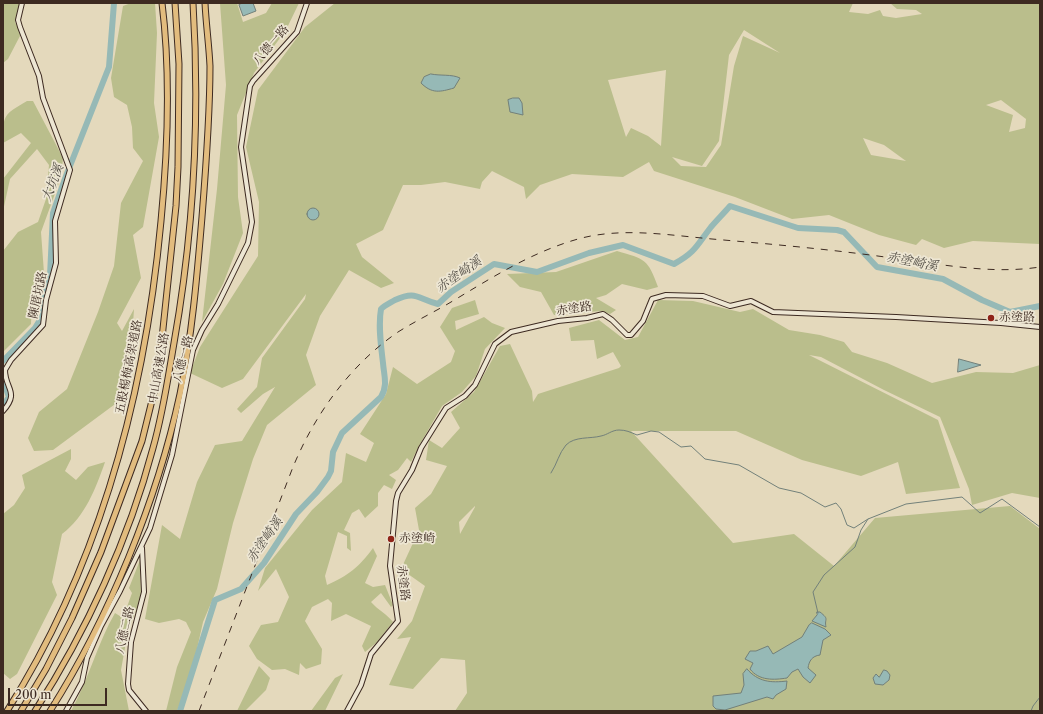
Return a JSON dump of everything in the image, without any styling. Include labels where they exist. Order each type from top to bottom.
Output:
[{"type":"highway","name":"五股楊梅高架道路","points":[[7,711],[25,683],[90,550],[115,470],[133,404],[156,281],[166,170],[167,86],[162,3]]},
{"type":"highway","name":"中山高速公路","points":[[21,711],[46,669],[72,618],[101,552],[142,441],[158,376],[176,206],[178,167],[179,64],[175,3]]},
{"type":"highway","name":"中山高速公路","points":[[35,711],[75,643],[121,542],[153,449],[165,399],[186,271],[191,219],[197,103],[193,3]]},
{"type":"highway","points":[[50,711],[67,685],[130,554],[161,464],[180,394],[195,305],[204,184],[210,65],[205,3]]},
{"type":"street","name":"陳厝坑路","points":[[3,411],[9,404],[12,392],[5,370],[11,360],[43,325],[46,300],[56,263],[55,221],[69,166],[43,98],[39,76],[22,35],[18,20],[22,3]]},
{"type":"street","name":"八德一路","points":[[66,711],[82,682],[87,658],[101,626],[142,547],[165,484],[193,350],[202,330],[227,287],[251,233],[249,203],[240,147],[248,92],[253,81],[297,32],[307,3]]},
{"type":"street","name":"赤塗路","points":[[347,711],[361,685],[371,654],[398,621],[390,566],[393,520],[398,493],[412,470],[421,448],[446,408],[465,396],[475,385],[495,344],[511,332],[558,321],[587,318],[603,314],[612,320],[627,335],[631,335],[641,324],[652,299],[666,295],[703,296],[730,306],[751,301],[774,312],[888,316],[1040,327]]},
{"type":"street","name":"八德二路","points":[[142,547],[144,592],[131,642],[128,684],[133,696],[146,711]]},
{"type":"green space","points":[[3,3],[20,3],[15,22],[21,34],[8,59],[3,63]]},
{"type":"green space","points":[[131,3],[155,3],[157,33],[154,103],[159,137],[143,227],[133,235],[141,278],[117,323],[122,331],[134,309],[130,371],[126,396],[53,450],[34,451],[28,438],[39,412],[67,389],[98,312],[114,266],[121,203],[143,161],[133,148],[132,127],[127,105],[114,97],[111,78],[123,6]]},
{"type":"green space","points":[[220,3],[237,3],[243,22],[266,13],[272,3],[299,3],[286,30],[254,73],[237,115],[238,197],[243,233],[223,284],[202,322],[217,189],[226,85]]},
{"type":"green space","points":[[335,3],[853,3],[849,12],[868,14],[880,10],[883,16],[896,18],[922,14],[916,10],[897,9],[890,3],[1040,3],[1040,244],[973,241],[944,248],[922,239],[916,245],[879,235],[829,215],[792,219],[735,197],[654,171],[649,162],[623,177],[572,174],[540,185],[526,199],[524,187],[492,171],[482,182],[480,189],[445,182],[421,185],[403,185],[383,230],[356,244],[362,257],[394,283],[381,288],[349,270],[320,316],[306,355],[316,385],[267,425],[253,459],[233,523],[217,589],[203,622],[191,676],[177,711],[166,711],[177,667],[191,632],[186,622],[179,619],[159,623],[145,619],[162,525],[180,539],[197,482],[215,445],[242,441],[275,387],[263,394],[241,413],[237,409],[257,387],[262,358],[305,299],[306,294],[243,379],[222,388],[190,373],[200,347],[258,256],[259,202],[246,147],[258,90],[305,27]],"holes":[[[744,30],[780,53],[743,36],[734,66],[721,145],[706,167],[681,166],[672,157],[702,166],[719,141],[729,55]],[[666,70],[661,146],[648,136],[631,128],[626,137],[608,80]],[[1001,100],[1026,119],[1025,128],[1009,132],[1013,115],[986,105]],[[863,138],[884,145],[906,161],[871,155]]]},
{"type":"green space","points":[[27,101],[33,101],[63,158],[61,177],[41,232],[44,273],[32,296],[31,324],[3,352],[3,251],[18,232],[38,222],[46,199],[49,165],[37,149],[10,179],[3,211],[3,179],[31,143],[21,133],[3,143],[4,121],[9,113]]},
{"type":"green space","points":[[617,251],[634,256],[648,265],[658,287],[647,290],[622,284],[606,295],[596,298],[616,310],[610,314],[601,311],[554,315],[541,292],[520,287],[507,274],[556,272]]},
{"type":"green space","points":[[475,300],[479,314],[455,321],[456,330],[484,317],[492,323],[505,328],[485,349],[476,376],[462,392],[442,406],[411,462],[407,458],[398,470],[389,475],[396,480],[392,489],[384,485],[378,493],[378,506],[365,518],[359,509],[352,513],[344,530],[350,533],[351,551],[347,548],[347,536],[338,532],[325,576],[327,585],[341,578],[358,566],[373,548],[377,556],[365,583],[373,587],[385,585],[393,605],[391,607],[381,593],[371,602],[393,622],[376,643],[365,652],[362,646],[371,626],[346,614],[331,621],[332,603],[328,599],[312,607],[305,621],[322,649],[321,664],[306,669],[300,663],[299,675],[285,669],[272,670],[257,659],[249,646],[261,625],[278,622],[289,597],[276,569],[258,591],[265,568],[312,510],[342,482],[346,453],[366,462],[374,443],[360,434],[386,394],[393,367],[417,384],[451,362],[455,351],[440,327],[452,308]]},
{"type":"green space","points":[[658,300],[693,301],[740,312],[753,309],[789,330],[820,335],[844,342],[852,352],[887,363],[932,383],[976,372],[1013,373],[1040,365],[1040,498],[1012,493],[972,505],[969,489],[940,417],[821,357],[809,355],[938,420],[960,488],[906,494],[898,462],[861,476],[802,460],[736,431],[631,431],[733,543],[794,534],[834,566],[875,518],[1010,506],[1040,529],[1040,711],[455,711],[467,693],[465,660],[441,658],[413,689],[389,685],[411,637],[397,639],[412,621],[425,586],[401,569],[419,530],[415,508],[431,494],[447,466],[426,460],[429,440],[442,448],[460,428],[451,412],[474,392],[500,346],[510,344],[532,391],[533,402],[538,394],[619,368],[621,366],[613,352],[597,359],[594,340],[571,341],[569,328],[599,320],[625,340],[638,337]],"holes":[[[475,507],[460,534],[459,522]]]},
{"type":"green space","points":[[71,449],[71,459],[65,471],[76,480],[88,467],[105,462],[94,492],[89,501],[77,519],[62,534],[52,582],[57,595],[17,674],[10,679],[3,673],[3,514],[14,505],[25,488],[22,475]]},
{"type":"green space","points":[[140,560],[141,598],[128,631],[121,670],[129,711],[71,711],[115,613],[123,618],[132,593],[129,588]]},
{"type":"green space","points":[[259,666],[270,678],[266,690],[245,711],[237,711]]},
{"type":"green space","points":[[343,674],[325,711],[311,711],[335,678]]},
{"type":"water","points":[[243,3],[253,3],[256,11],[243,16],[239,5]]},
{"type":"water","points":[[431,74],[460,78],[454,88],[436,91],[425,87],[421,83],[424,77]]},
{"type":"water","points":[[519,98],[522,103],[523,115],[510,112],[508,100]]},
{"type":"water","points":[[311,208],[315,208],[319,214],[315,220],[311,220],[307,216],[307,212]]},
{"type":"water","points":[[959,359],[981,365],[958,372]]},
{"type":"water","points":[[817,612],[820,612],[826,618],[826,627],[812,621],[817,615]]},
{"type":"water","points":[[812,623],[825,629],[831,635],[823,640],[820,655],[811,659],[809,663],[808,668],[816,675],[810,683],[803,677],[798,669],[792,672],[787,678],[767,679],[758,676],[750,669],[753,663],[745,659],[750,651],[756,651],[768,646],[773,654],[802,637],[809,625]]},
{"type":"water","points":[[747,669],[756,677],[765,681],[787,681],[786,689],[776,695],[773,699],[767,697],[725,710],[716,709],[713,706],[713,696],[741,693],[744,685],[743,674]]},
{"type":"water","points":[[884,670],[890,675],[889,680],[883,685],[875,684],[873,678],[876,674],[879,677]]},
{"type":"waterway","name":"大坑溪","points":[[3,361],[35,328],[43,315],[43,289],[50,276],[53,213],[109,67],[114,3]]},
{"type":"waterway","name":"赤塗崎溪","points":[[180,711],[215,600],[241,589],[264,563],[296,514],[317,492],[328,477],[331,471],[333,452],[342,433],[381,397],[385,380],[380,336],[381,309],[395,300],[402,297],[417,296],[438,304],[451,292],[494,264],[537,272],[589,253],[623,245],[674,264],[692,252],[711,227],[730,206],[798,228],[837,230],[844,232],[877,267],[943,279],[982,300],[1010,312],[1040,306]]},
{"type":"waterway","name":"大坑溪","points":[[3,380],[9,397],[3,406]]},
{"type":"waterway","points":[[551,473],[566,445],[574,440],[597,437],[616,430],[626,431],[637,435],[651,431],[659,432],[681,447],[691,446],[705,459],[739,465],[779,488],[801,493],[825,507],[836,503],[841,509],[847,525],[854,528],[868,519]]},
{"type":"waterway","points":[[818,613],[813,592],[824,575],[855,547],[861,530],[868,519],[906,504],[962,497],[980,513],[1002,499],[1040,527]]},
{"type":"waterway","points":[[1031,711],[1040,697]]},
{"type":"railway","points":[[199,711],[293,467],[312,428],[336,392],[349,375],[364,360],[398,332],[526,259],[560,245],[594,235],[611,233],[645,233],[798,247],[982,269],[1001,270],[1040,267]]},
{"type":"place","name":"赤塗路","points":[[991,318]]},
{"type":"place","name":"赤塗崎","points":[[391,539]]}]
